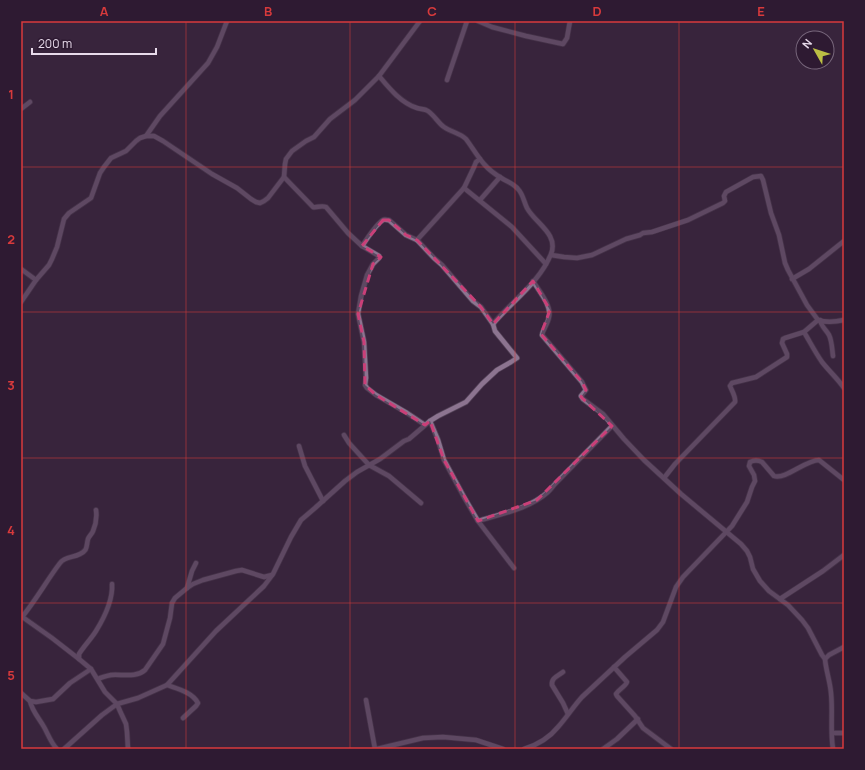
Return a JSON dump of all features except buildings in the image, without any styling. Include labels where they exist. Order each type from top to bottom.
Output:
[{"type":"street","points":[[146,136],[160,116],[208,63],[217,47],[227,21]]},
{"type":"street","points":[[21,302],[36,280],[49,265],[57,247],[64,219],[69,212],[91,198],[100,173],[111,158],[126,151],[136,141],[146,136],[154,136],[256,202],[264,202],[284,177],[285,164],[292,151],[314,137],[330,119],[355,100],[379,76],[420,21]]},
{"type":"street","points":[[447,80],[467,21]]},
{"type":"street","points":[[478,21],[492,27],[563,44],[567,38],[570,21]]},
{"type":"street","points":[[379,76],[391,90],[406,102],[417,108],[426,110],[442,126],[463,136],[470,143],[484,165],[518,188],[528,209],[551,238],[553,248],[540,274],[493,324]]},
{"type":"street","points":[[21,109],[30,102]]},
{"type":"street","points":[[417,240],[464,188],[476,162],[480,159]]},
{"type":"street","points":[[550,255],[577,258],[588,256],[609,248],[626,239],[682,222],[723,203],[726,192],[753,177],[761,176],[771,213],[779,235],[785,263],[792,279],[807,305],[828,334],[834,356]]},
{"type":"street","points":[[284,177],[305,200],[313,206],[326,207],[348,233],[362,246],[379,256],[367,275],[358,314],[364,342],[366,385],[367,388],[376,395],[407,412],[426,425]]},
{"type":"street","points":[[480,200],[500,177]]},
{"type":"street","points":[[464,188],[512,226],[546,264]]},
{"type":"street","points":[[64,749],[116,704],[138,698],[167,685],[176,677],[203,645],[264,586],[273,574],[290,537],[301,520],[345,481],[409,439],[430,421],[466,402],[496,370],[517,358],[495,331],[493,324],[481,307],[473,301],[442,265],[417,240],[406,235],[386,219],[372,231],[362,246]]},
{"type":"street","points":[[792,279],[809,269],[844,241]]},
{"type":"street","points":[[21,269],[36,280]]},
{"type":"street","points":[[533,281],[550,310],[549,320],[542,332],[542,335],[548,340],[582,382],[586,390],[581,396],[583,399],[603,414],[612,426],[644,460],[681,494],[741,544],[747,551],[756,576],[763,585],[794,611],[808,628],[825,659],[831,691],[833,713],[833,749]]},
{"type":"street","points":[[819,320],[825,322],[844,320]]},
{"type":"street","points":[[664,478],[675,464],[735,402],[736,400],[730,386],[732,383],[756,377],[788,358],[788,354],[782,343],[783,339],[804,332],[819,320]]},
{"type":"street","points":[[804,332],[823,363],[844,388]]},
{"type":"street","points":[[430,421],[444,460],[464,497],[478,521],[514,568]]},
{"type":"street","points":[[478,521],[510,511],[537,500],[548,492],[612,426]]},
{"type":"street","points":[[344,435],[368,465],[389,476],[421,502]]},
{"type":"street","points":[[299,446],[305,466],[323,501]]},
{"type":"street","points":[[525,749],[550,735],[582,697],[657,630],[663,622],[676,587],[683,577],[727,532],[747,502],[755,481],[754,475],[749,466],[750,462],[759,460],[774,476],[780,477],[814,460],[819,460],[844,480]]},
{"type":"street","points":[[96,510],[97,518],[95,527],[88,539],[86,550],[78,556],[62,560],[33,603],[22,616],[91,669],[105,692],[116,704],[126,724],[128,749]]},
{"type":"street","points":[[780,599],[823,571],[844,555]]},
{"type":"street","points":[[187,588],[196,563]]},
{"type":"street","points":[[98,679],[108,676],[127,676],[145,670],[163,644],[170,618],[172,603],[175,598],[187,588],[203,580],[242,570],[264,577],[273,574]]},
{"type":"street","points":[[79,659],[80,654],[97,630],[108,607],[112,584]]},
{"type":"street","points":[[825,659],[828,655],[844,647]]},
{"type":"street","points":[[614,667],[627,682],[617,692],[617,696],[638,719],[643,728],[671,749]]},
{"type":"street","points":[[21,693],[30,701],[43,702],[53,699],[70,683],[91,669]]},
{"type":"street","points":[[563,672],[553,679],[552,685],[568,714]]},
{"type":"street","points":[[167,685],[188,693],[197,700],[198,703],[196,706],[183,718]]},
{"type":"street","points":[[366,700],[376,749],[423,738],[443,737],[476,740],[503,749]]},
{"type":"street","points":[[30,701],[31,706],[57,749]]},
{"type":"street","points":[[603,749],[638,719]]},
{"type":"street","points":[[832,733],[844,733]]},
{"type":"highlighted area","points":[[383,220],[389,220],[406,235],[417,240],[481,307],[493,324],[533,281],[550,310],[541,334],[582,382],[586,390],[581,397],[612,426],[537,500],[478,521],[444,460],[430,421],[425,425],[376,395],[365,385],[364,342],[358,314],[373,264],[381,257],[362,246]]}]
